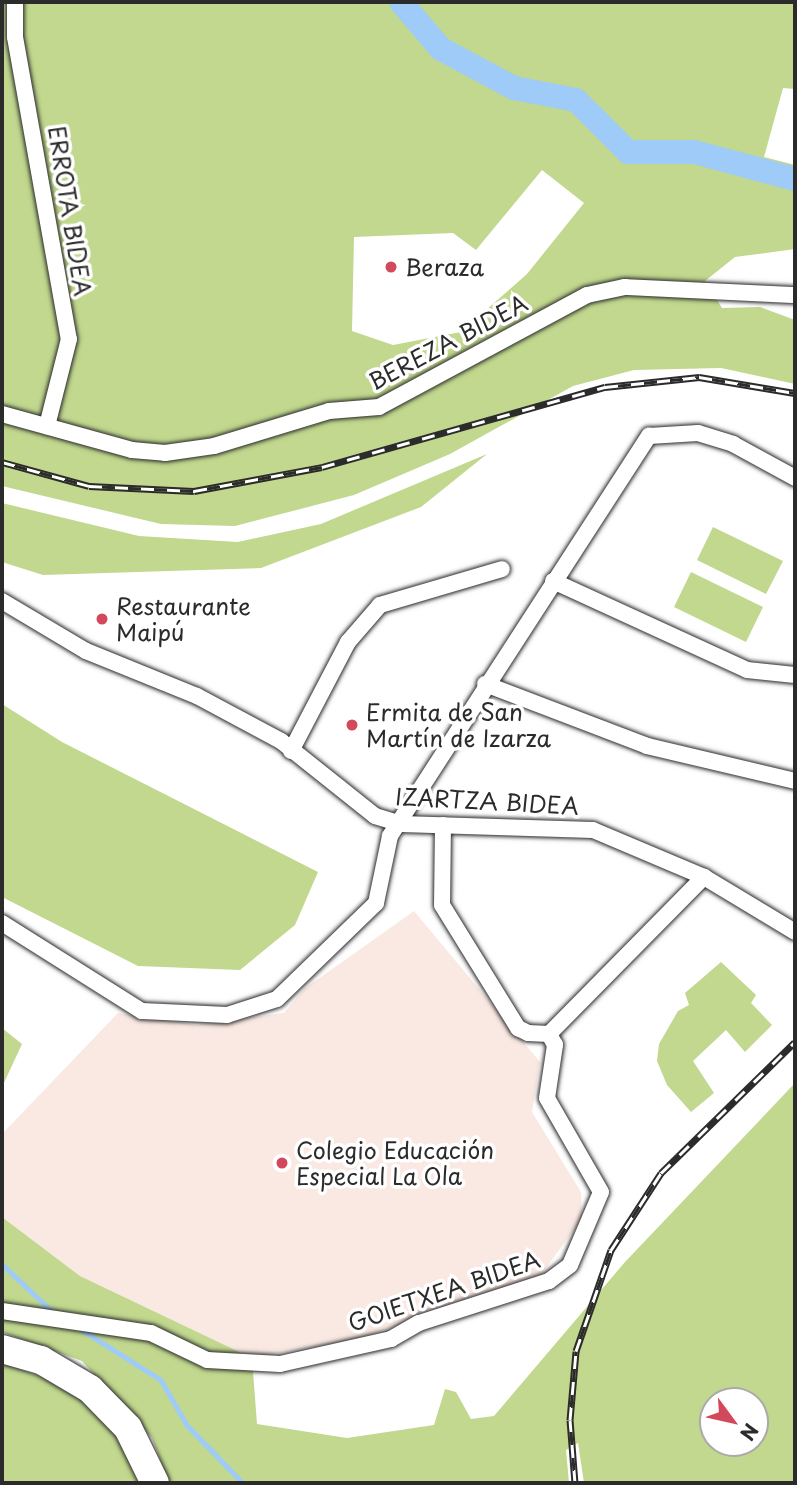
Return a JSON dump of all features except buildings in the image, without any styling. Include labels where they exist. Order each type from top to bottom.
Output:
[{"type":"highway","points":[[2,1349],[41,1360],[90,1389],[128,1428],[155,1483]]},
{"type":"street","name":"ERROTA BIDEA","points":[[15,2],[15,37],[69,339],[47,426]]},
{"type":"street","name":"BEREZA BIDEA","points":[[2,414],[132,450],[214,446],[317,414],[379,407],[587,295],[625,288],[795,295]]},
{"type":"street","points":[[2,923],[142,1011],[242,1013],[276,999],[376,903],[390,836],[401,824],[485,684],[649,436],[698,433],[733,444],[795,478]]},
{"type":"street","points":[[291,751],[348,642],[380,606],[502,569]]},
{"type":"street","points":[[553,581],[747,670],[795,675]]},
{"type":"street","name":"IZARTZA BIDEA","points":[[2,601],[86,652],[197,696],[291,751],[353,802],[401,824],[593,830],[704,877],[795,932]]},
{"type":"street","points":[[485,684],[647,746],[795,781]]},
{"type":"street","points":[[443,825],[442,905],[518,1028],[549,1034],[704,877]]},
{"type":"street","name":"GOIETXEA BIDEA","points":[[2,1311],[151,1333],[207,1360],[280,1364],[391,1339],[419,1323],[549,1281],[570,1265],[600,1192],[547,1098],[555,1045],[549,1034]]},
{"type":"shaded area","name":"Colegio Educación Especial La Ola","points":[[414,911],[540,1062],[532,1112],[581,1192],[582,1219],[540,1276],[361,1338],[252,1358],[80,1276],[2,1217],[2,1134],[118,1013],[196,1025],[284,1013],[304,989]]},
{"type":"green space","points":[[2,2],[795,2],[795,89],[783,88],[764,157],[795,165],[795,249],[735,257],[705,281],[722,308],[760,307],[795,320],[795,384],[721,368],[634,370],[573,386],[450,454],[354,495],[235,526],[161,524],[2,486]],"holes":[[[542,170],[584,203],[527,274],[461,332],[393,345],[352,331],[354,237],[453,233],[476,250]]]},
{"type":"green space","points":[[487,454],[421,507],[261,568],[43,575],[2,562],[2,503],[139,536],[238,542],[321,524]]},
{"type":"green space","points":[[713,527],[783,561],[766,594],[697,560]]},
{"type":"green space","points":[[691,572],[763,607],[746,642],[674,607]]},
{"type":"green space","points":[[2,704],[62,742],[318,872],[295,925],[240,970],[138,966],[2,897]]},
{"type":"green space","points":[[721,962],[756,995],[751,1003],[772,1025],[745,1052],[726,1030],[693,1061],[714,1093],[691,1112],[667,1085],[657,1061],[659,1044],[678,1011],[689,1005],[685,993]]},
{"type":"green space","points":[[2,1028],[22,1044],[2,1087]]},
{"type":"green space","points":[[795,1083],[795,1483],[584,1483],[578,1443],[566,1450],[569,1483],[169,1483],[152,1438],[82,1361],[2,1332],[2,1217],[80,1276],[252,1358],[257,1424],[347,1438],[434,1425],[445,1389],[456,1392],[471,1419],[494,1416],[625,1262]]},
{"type":"green space","points":[[2,1363],[76,1389],[125,1441],[146,1483],[2,1483]]},
{"type":"waterway","points":[[401,2],[441,49],[514,88],[576,100],[628,152],[694,152],[795,179]]},
{"type":"waterway","points":[[2,1264],[54,1313]]},
{"type":"waterway","points":[[82,1330],[161,1380],[187,1425],[243,1483]]},
{"type":"railway","points":[[2,462],[89,486],[194,491],[322,467],[605,387],[699,377],[795,393]]},
{"type":"railway","points":[[575,1483],[570,1420],[576,1351],[611,1250],[661,1173],[795,1042]]},
{"type":"place","name":"Beraza","points":[[391,267]]},
{"type":"place","name":"Restaurante Maipú","points":[[102,619]]},
{"type":"place","name":"Ermita de San Martín de Izarza","points":[[352,725]]},
{"type":"place","name":"Colegio Educación Especial La Ola","points":[[282,1163]]}]
